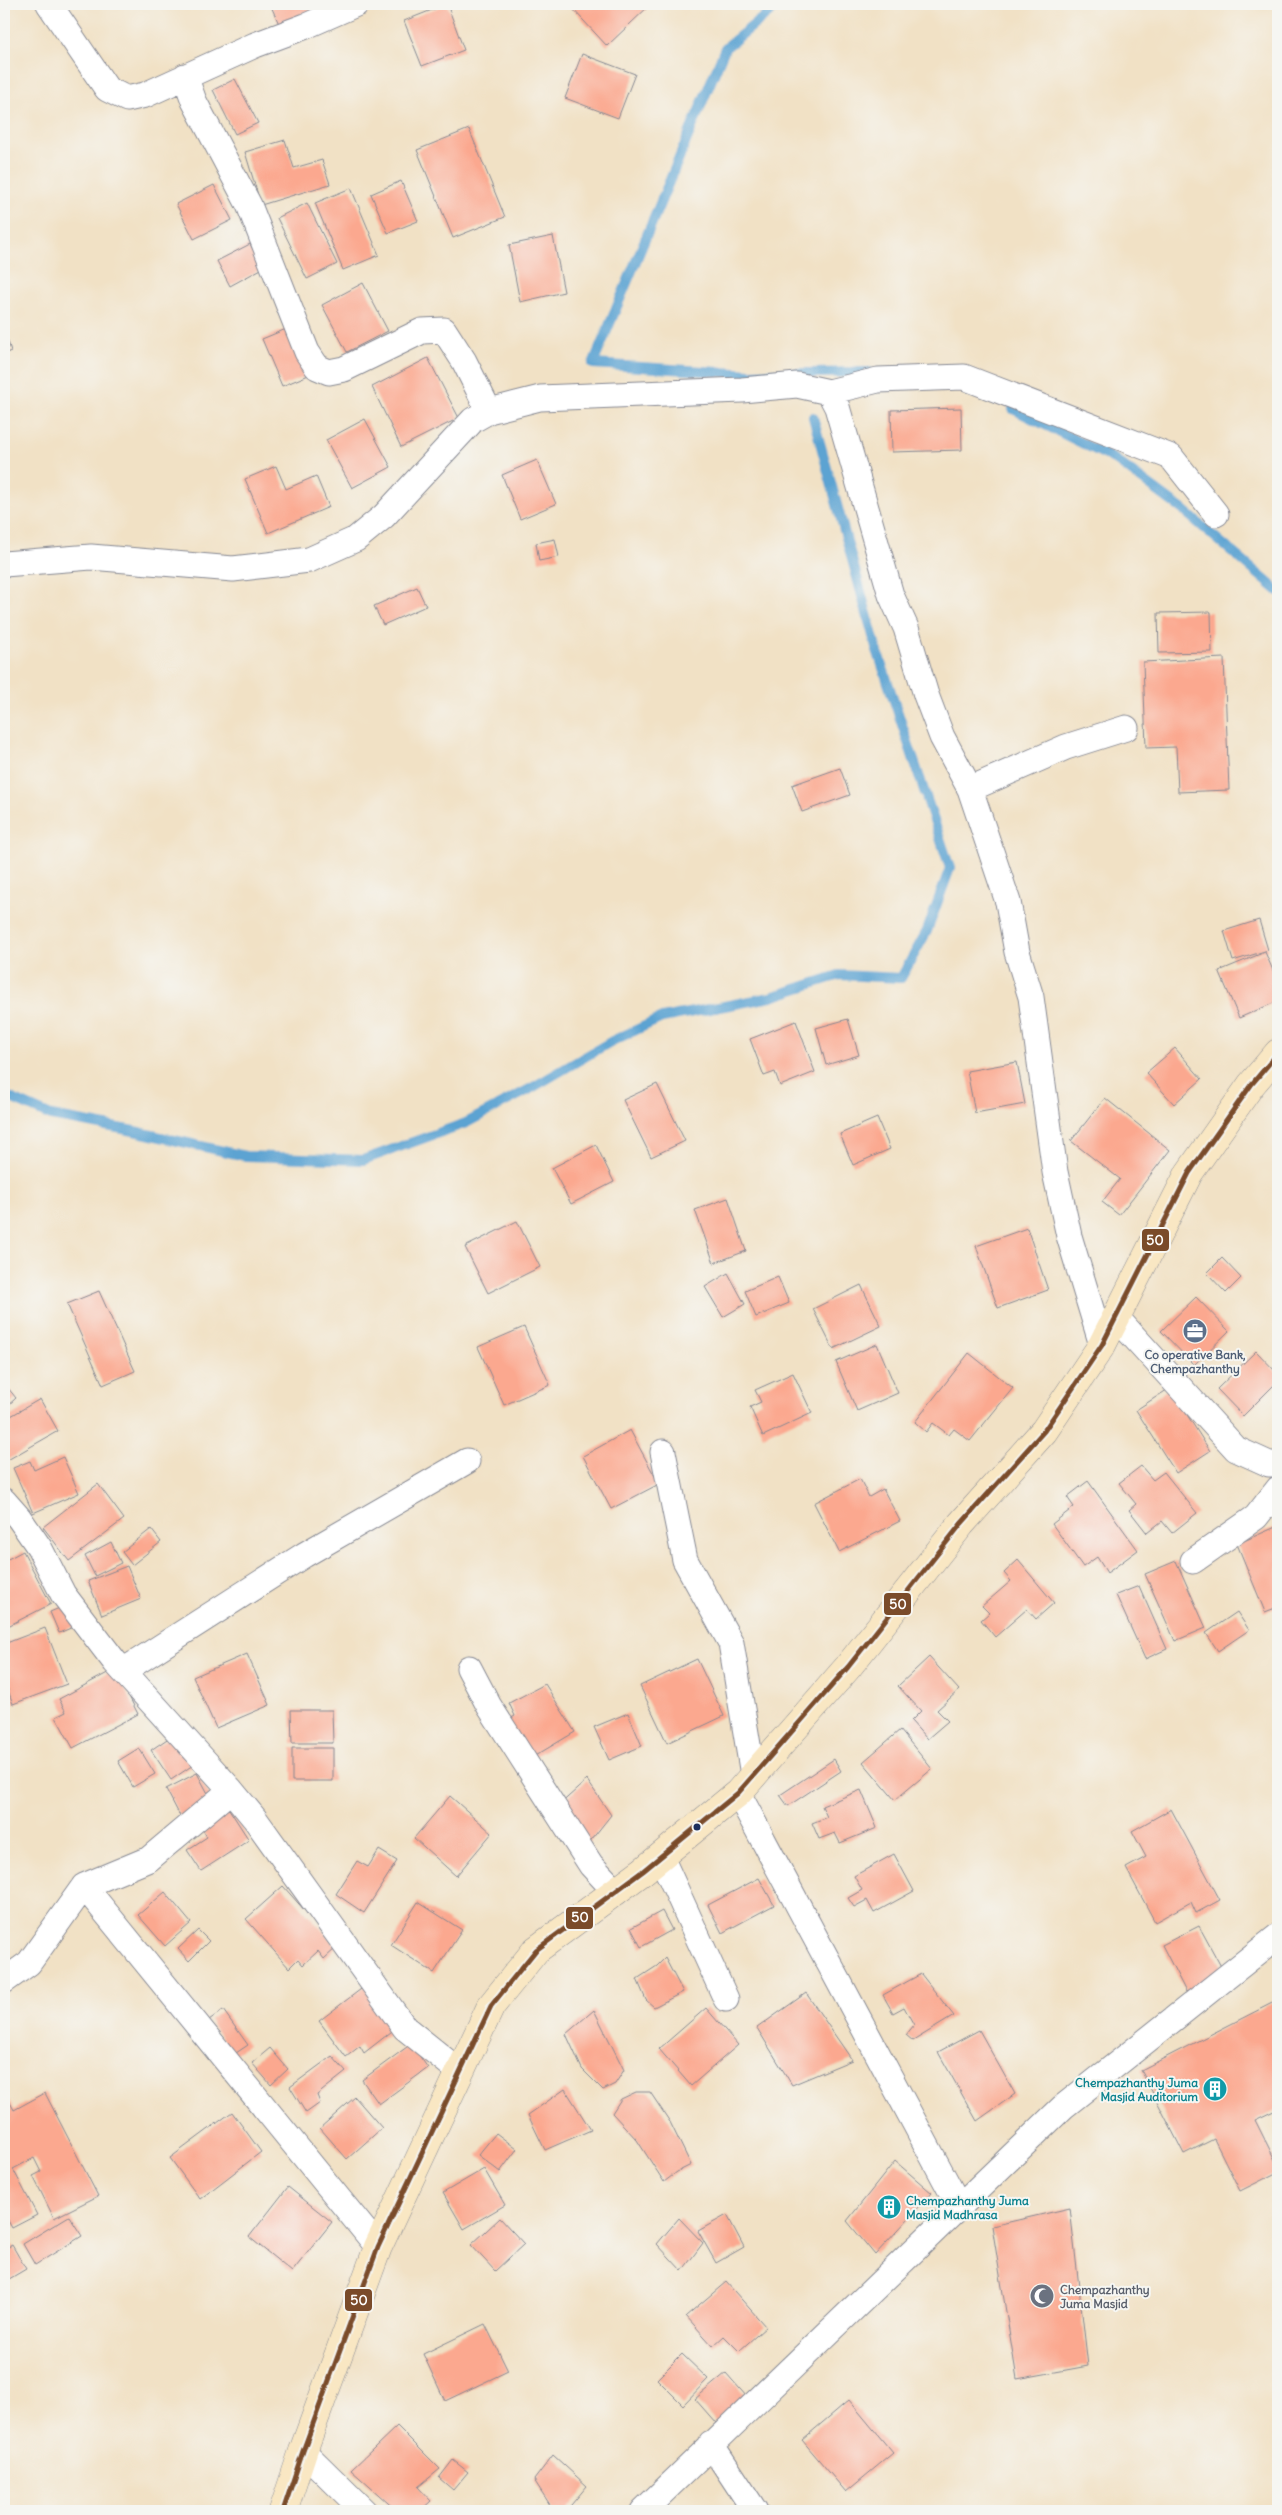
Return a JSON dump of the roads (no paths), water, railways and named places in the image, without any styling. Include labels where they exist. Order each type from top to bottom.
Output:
[{"type":"main road","points":[[283,2511],[378,2247],[491,2006],[536,1950],[661,1857],[746,1784],[848,1667],[961,1524],[1044,1431],[1102,1345],[1190,1174],[1251,1085],[1278,1053]]},
{"type":"street","points":[[49,4],[107,89],[127,98],[145,95],[185,76],[356,4]]},
{"type":"street","points":[[185,76],[194,101],[249,205],[307,352],[317,367],[329,372],[344,369],[422,331],[444,330],[464,361],[489,411]]},
{"type":"street","points":[[4,564],[91,557],[233,569],[309,560],[356,539],[384,516],[473,420],[489,411],[540,398],[742,390],[797,385],[828,392],[878,380],[964,377],[1171,457],[1216,514]]},
{"type":"street","points":[[828,392],[837,406],[891,595],[906,628],[926,695],[942,737],[970,788],[1008,902],[1017,952],[1031,997],[1055,1172],[1069,1236],[1102,1345]]},
{"type":"street","points":[[970,788],[1058,751],[1126,728]]},
{"type":"street","points":[[1116,1317],[1236,1449],[1269,1464],[1278,1464]]},
{"type":"street","points":[[663,1452],[685,1560],[731,1643],[746,1784],[958,2206]]},
{"type":"street","points":[[123,1671],[304,1555],[467,1461]]},
{"type":"street","points":[[1193,1561],[1256,1517],[1278,1489]]},
{"type":"street","points":[[4,1501],[19,1518],[39,1547],[63,1594],[123,1671],[231,1790],[300,1881],[405,2028],[460,2072]]},
{"type":"street","points":[[469,1668],[490,1706],[591,1865],[616,1892]]},
{"type":"street","points":[[4,1981],[29,1963],[84,1886],[149,1859],[231,1790]]},
{"type":"street","points":[[661,1857],[726,1999]]},
{"type":"street","points":[[84,1886],[378,2247]]},
{"type":"street","points":[[643,2511],[1063,2107],[1278,1936]]},
{"type":"street","points":[[711,2444],[754,2511]]},
{"type":"street","points":[[303,2451],[364,2511]]},
{"type":"waterway","points":[[780,4],[725,48],[593,364],[751,374],[869,372]]},
{"type":"waterway","points":[[1013,409],[1114,459],[1183,510],[1278,591]]},
{"type":"waterway","points":[[4,1095],[51,1116],[134,1131],[245,1156],[363,1160],[466,1123],[530,1089],[612,1041],[662,1018],[771,997],[839,975],[901,978],[927,931],[950,868],[876,647],[813,417]]},
{"type":"place","name":"Co operative Bank, Chempazhanthy","points":[[1195,1331]]},
{"type":"place","name":"Chempazhanthy Juma Masjid Auditorium","points":[[1215,2089]]},
{"type":"place","name":"Chempazhanthy Juma Masjid Madhrasa","points":[[889,2207]]},
{"type":"place","name":"Chempazhanthy Juma Masjid","points":[[1042,2296]]}]
